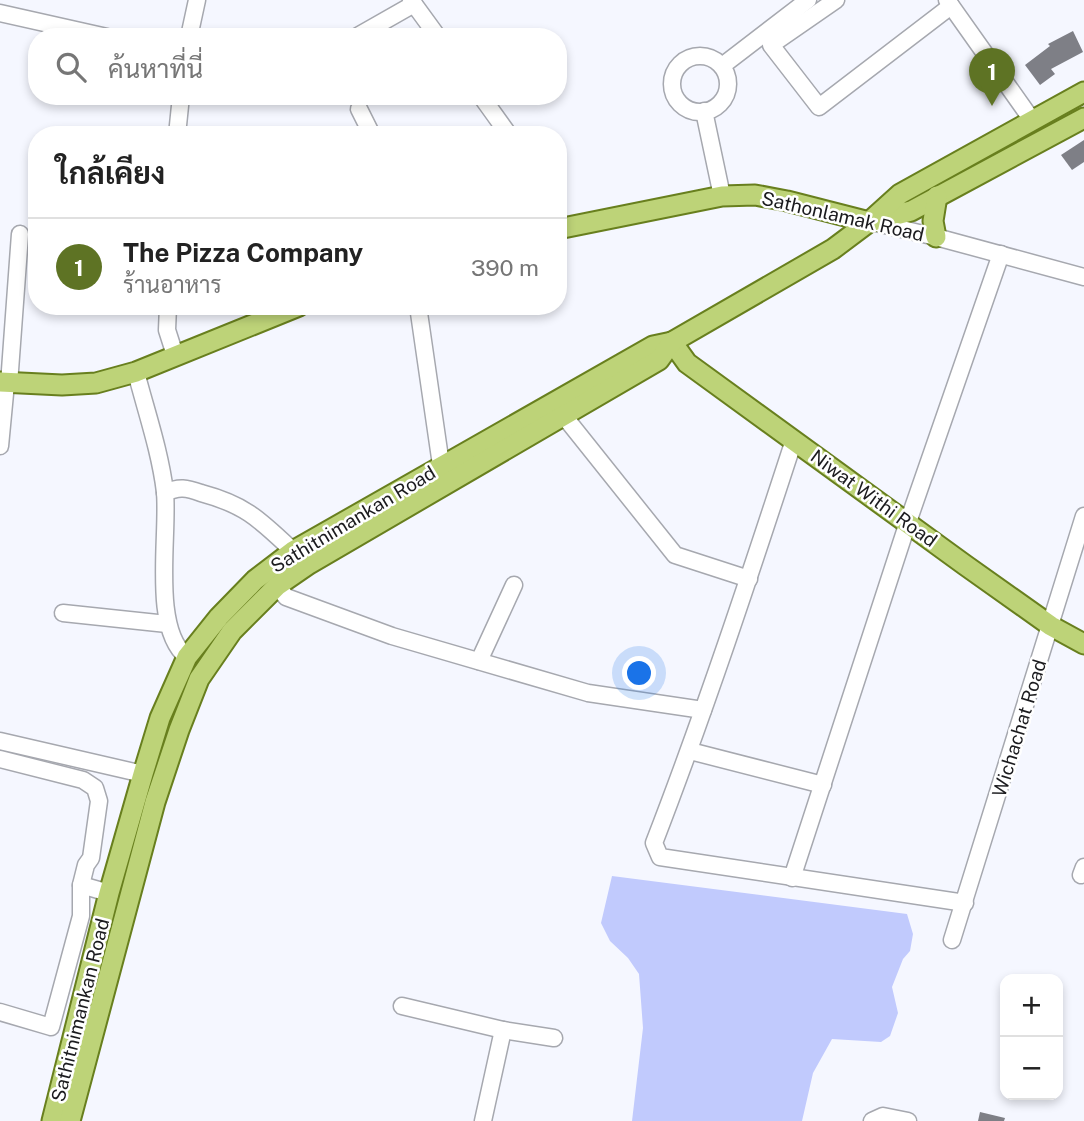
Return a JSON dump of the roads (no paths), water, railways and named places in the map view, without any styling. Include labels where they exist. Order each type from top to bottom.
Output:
[{"type":"main road","name":"Sathitnimankan Road","points":[[52,1121],[109,893],[160,718],[187,657],[219,617],[255,580],[293,551],[441,465],[653,346],[672,342],[832,249],[869,222],[900,194],[1084,92]]},
{"type":"main road","name":"Sathitnimankan Road","points":[[869,222],[911,211],[1084,118]]},
{"type":"main road","points":[[1032,120],[1044,140]]},
{"type":"main road","name":"Sathonlamak Road","points":[[567,227],[722,196],[755,195],[869,222]]},
{"type":"main road","points":[[936,237],[933,221],[937,196]]},
{"type":"main road","points":[[5,383],[96,383],[136,372],[276,315]]},
{"type":"main road","name":"Sathitnimankan Road","points":[[70,1121],[155,802],[178,730],[199,679],[232,631],[277,586],[309,564],[659,360],[672,342]]},
{"type":"main road","name":"Niwat Withi Road","points":[[672,342],[687,363],[1051,625],[1084,644]]},
{"type":"main road","points":[[86,984],[106,990]]},
{"type":"street","points":[[191,28],[197,0]]},
{"type":"street","points":[[722,66],[808,0]]},
{"type":"street","points":[[836,0],[771,45],[819,107],[949,3],[1032,120]]},
{"type":"street","points":[[370,28],[412,2],[431,28]]},
{"type":"street","points":[[0,13],[67,28]]},
{"type":"street","points":[[698,56],[716,60],[722,66],[727,74],[727,92],[717,107],[704,111],[689,110],[676,97],[673,78],[682,62],[698,56]]},
{"type":"street","points":[[178,126],[180,105]]},
{"type":"street","points":[[487,105],[503,126]]},
{"type":"street","points":[[359,109],[368,126]]},
{"type":"street","points":[[704,111],[722,196]]},
{"type":"street","name":"Sathonlamak Road","points":[[869,222],[1084,277]]},
{"type":"street","points":[[0,446],[20,234]]},
{"type":"street","points":[[792,878],[908,522],[1001,254]]},
{"type":"street","points":[[168,315],[167,330],[175,355]]},
{"type":"street","points":[[419,315],[441,465]]},
{"type":"street","points":[[136,372],[165,493],[163,594],[167,624],[179,652],[187,657]]},
{"type":"street","points":[[564,416],[675,555],[749,579]]},
{"type":"street","points":[[794,440],[690,751],[654,843],[660,857],[965,904]]},
{"type":"street","points":[[165,493],[175,487],[185,488],[239,505],[293,551]]},
{"type":"street","name":"Wichachat Road","points":[[952,940],[1084,516]]},
{"type":"street","points":[[479,661],[514,585]]},
{"type":"street","points":[[277,586],[286,597],[392,636],[588,693],[703,710]]},
{"type":"street","points":[[63,613],[167,624]]},
{"type":"street","points":[[0,741],[143,774]]},
{"type":"street","points":[[690,751],[823,785]]},
{"type":"street","points":[[0,760],[83,780],[95,788],[99,801],[90,858],[81,885],[81,916],[51,1027],[0,1012]]},
{"type":"street","points":[[90,858],[118,865]]},
{"type":"street","points":[[81,885],[109,893]]},
{"type":"street","points":[[402,1006],[503,1030],[554,1038]]},
{"type":"street","points":[[483,1121],[503,1030]]},
{"type":"street","points":[[872,1121],[883,1116],[908,1121]]},
{"type":"water","points":[[612,876],[907,914],[913,934],[910,951],[903,959],[892,987],[898,1013],[890,1036],[881,1042],[832,1039],[813,1073],[802,1121],[632,1121],[643,1028],[639,974],[628,958],[610,941],[601,923]]},
{"type":"place","name":"The Pizza Company","points":[[992,106]]}]
